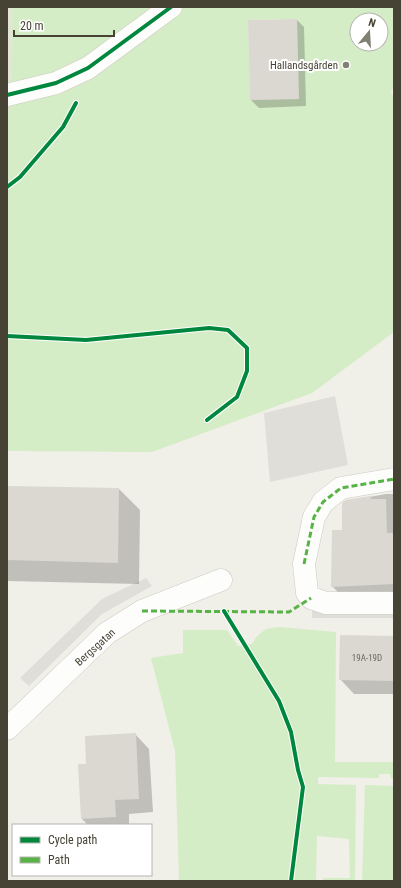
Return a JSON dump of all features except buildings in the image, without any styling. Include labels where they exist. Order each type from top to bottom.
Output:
[{"type":"street","points":[[7,95],[56,83],[88,68],[171,7]]},
{"type":"street","points":[[394,479],[341,488],[323,502],[314,517],[304,564],[307,593],[311,598],[326,603],[394,603]]},
{"type":"street","name":"Bergsgatan","points":[[7,729],[107,633],[142,610],[221,580]]},
{"type":"shaded area","points":[[7,7],[12,7],[10,111],[7,111]]},
{"type":"shaded area","points":[[335,396],[348,465],[270,482],[264,413]]},
{"type":"shaded area","points":[[146,578],[152,586],[102,614],[29,686],[20,678],[102,599]]},
{"type":"shaded area","points":[[312,606],[394,608],[394,618],[312,618]]},
{"type":"green space","points":[[12,7],[394,7],[394,86],[391,92],[394,99],[394,332],[312,393],[152,452],[7,451],[7,111],[10,111]],"holes":[[[297,19],[299,99],[250,100],[248,20]]]},
{"type":"green space","points":[[279,627],[336,632],[335,762],[394,762],[394,778],[391,778],[390,774],[379,774],[379,778],[318,777],[318,784],[356,785],[355,881],[323,881],[323,878],[350,878],[349,839],[317,836],[316,881],[179,881],[175,751],[151,658],[183,653],[183,630],[227,630],[238,646],[252,644],[257,636],[266,629]]},
{"type":"green space","points":[[365,785],[394,786],[394,881],[362,881]]},
{"type":"marked path","points":[[304,564],[314,517],[323,502],[341,488],[394,479]]},
{"type":"marked path","points":[[142,611],[289,612],[311,598]]},
{"type":"cycle path","points":[[7,95],[56,83],[88,68],[171,7]]},
{"type":"cycle path","points":[[7,187],[20,177],[63,127],[76,103]]},
{"type":"cycle path","points":[[7,336],[86,340],[209,328],[228,330],[247,348],[247,371],[237,397],[207,420]]},
{"type":"cycle path","points":[[224,611],[279,701],[291,732],[298,770],[303,787],[291,881]]},
{"type":"place","name":"Hallandsgården","points":[[346,65]]}]
